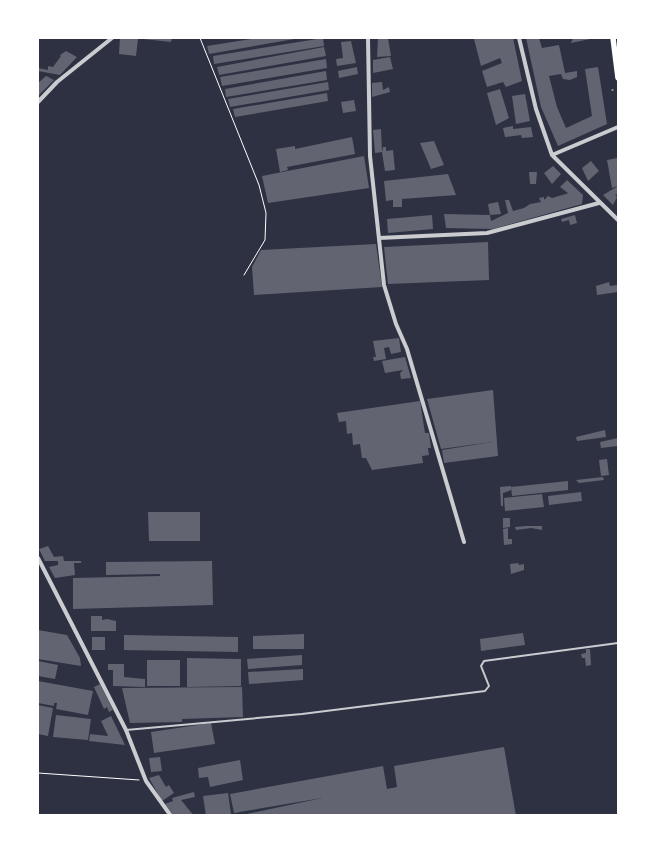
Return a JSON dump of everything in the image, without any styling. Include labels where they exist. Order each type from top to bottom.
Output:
[{"type":"main road","points":[[613,38],[618,78]]},
{"type":"street","points":[[38,102],[57,82],[112,38]]},
{"type":"street","points":[[368,38],[370,156],[384,285],[396,324],[407,349],[464,542]]},
{"type":"street","points":[[519,38],[536,109],[552,155],[618,220]]},
{"type":"street","points":[[552,155],[618,126]]},
{"type":"street","points":[[379,238],[487,233],[599,203]]},
{"type":"street","points":[[38,558],[126,730],[146,781],[171,816]]},
{"type":"lane","points":[[126,730],[302,714],[485,691],[489,686],[481,666],[484,661],[618,644]]},
{"type":"path","points":[[200,38],[259,185],[266,213],[265,240],[244,274]]},
{"type":"path","points":[[38,773],[146,781]]},
{"type":"building","points":[[120,38],[138,39],[136,56],[119,54]]},
{"type":"building","points":[[144,38],[172,38],[171,42]]},
{"type":"building","points":[[258,38],[300,38],[209,54],[207,46]]},
{"type":"building","points":[[323,38],[324,46],[214,64],[213,56]]},
{"type":"building","points":[[378,38],[388,38],[391,56],[377,57]]},
{"type":"building","points":[[513,38],[522,81],[506,87],[503,82],[487,87],[482,71],[502,63],[500,58],[481,66],[474,39]]},
{"type":"building","points":[[526,38],[539,38],[542,48],[559,45],[565,73],[577,71],[577,77],[570,80],[563,79],[561,74],[549,76],[557,107],[566,128],[592,116],[585,69],[598,67],[607,124],[558,146],[541,107]]},
{"type":"building","points":[[573,38],[595,38],[571,43]]},
{"type":"building","points":[[351,41],[356,63],[337,66],[336,59],[343,58],[341,42]]},
{"type":"building","points":[[324,47],[326,56],[219,75],[217,67]]},
{"type":"building","points":[[66,51],[77,57],[60,75],[38,71],[38,68],[48,70],[48,66],[53,67],[60,55]]},
{"type":"building","points":[[390,57],[393,69],[373,73],[373,60]]},
{"type":"building","points":[[326,59],[327,68],[222,86],[220,77]]},
{"type":"building","points":[[357,67],[358,74],[339,78],[338,71]]},
{"type":"building","points":[[326,71],[327,80],[226,97],[225,89]]},
{"type":"building","points":[[46,76],[54,80],[38,96],[38,83]]},
{"type":"building","points":[[328,82],[329,90],[230,107],[228,99]]},
{"type":"building","points":[[382,82],[383,90],[389,87],[390,92],[372,97],[372,83]]},
{"type":"building","points":[[500,89],[509,118],[496,125],[487,93]]},
{"type":"building","points":[[327,93],[328,101],[235,117],[233,109]]},
{"type":"building","points":[[525,94],[530,121],[516,124],[512,96]]},
{"type":"building","points":[[354,100],[356,111],[343,113],[341,102]]},
{"type":"building","points":[[513,126],[513,129],[531,127],[533,137],[522,138],[521,135],[505,137],[503,128]]},
{"type":"building","points":[[381,129],[382,152],[375,153],[373,130]]},
{"type":"building","points":[[352,137],[355,154],[287,167],[288,170],[280,172],[276,149],[295,146],[295,149]]},
{"type":"building","points":[[434,141],[444,165],[431,169],[420,143]]},
{"type":"building","points":[[383,147],[386,147],[386,151],[393,150],[395,170],[385,171]]},
{"type":"building","points":[[364,156],[369,188],[268,203],[262,176]]},
{"type":"building","points":[[617,158],[618,186],[612,188],[607,160]]},
{"type":"building","points":[[591,161],[599,171],[588,181],[582,168]]},
{"type":"building","points":[[553,166],[561,174],[552,184],[544,173]]},
{"type":"building","points":[[529,172],[537,172],[536,184],[530,184]]},
{"type":"building","points":[[448,174],[456,195],[402,199],[402,207],[393,207],[393,200],[386,201],[384,181]]},
{"type":"building","points":[[567,180],[583,195],[582,204],[493,229],[446,228],[444,214],[490,215],[491,221],[508,213],[505,200],[509,200],[513,211],[541,202],[539,198],[544,197],[544,200],[548,196],[552,198],[566,194],[568,193],[560,187]]},
{"type":"building","points":[[618,186],[618,194],[615,195],[617,197],[613,205],[603,195]]},
{"type":"building","points":[[498,202],[501,214],[490,215],[488,204]]},
{"type":"building","points":[[432,215],[433,229],[388,233],[387,219]]},
{"type":"building","points":[[575,215],[577,223],[570,225],[569,220],[562,222],[561,219]]},
{"type":"building","points":[[488,242],[489,280],[388,284],[384,247]]},
{"type":"building","points":[[376,244],[382,287],[254,295],[252,267],[261,250]]},
{"type":"building","points":[[609,282],[610,286],[617,285],[618,292],[597,295],[596,286]]},
{"type":"building","points":[[399,338],[401,352],[391,354],[389,347],[384,348],[386,359],[374,361],[373,357],[376,357],[373,341]]},
{"type":"building","points":[[405,357],[411,378],[401,379],[400,373],[403,370],[385,373],[382,361]]},
{"type":"building","points":[[493,390],[498,456],[444,463],[442,450],[492,442],[441,449],[427,399]]},
{"type":"building","points":[[420,401],[425,433],[429,433],[431,448],[428,448],[429,455],[422,456],[423,463],[372,470],[366,458],[362,458],[360,444],[353,445],[352,433],[347,434],[346,421],[339,422],[337,413]]},
{"type":"building","points":[[605,430],[606,437],[577,441],[576,437]]},
{"type":"building","points":[[618,438],[618,446],[601,448],[600,442]]},
{"type":"building","points":[[607,459],[609,475],[601,476],[599,460]]},
{"type":"building","points":[[603,477],[604,480],[579,483],[576,480]]},
{"type":"building","points":[[568,481],[568,490],[512,496],[511,487]]},
{"type":"building","points":[[511,486],[511,490],[503,493],[503,506],[501,506],[500,487]]},
{"type":"building","points":[[581,492],[582,501],[549,505],[548,496]]},
{"type":"building","points":[[542,494],[544,507],[505,511],[504,498]]},
{"type":"building","points":[[148,512],[200,512],[200,541],[149,541]]},
{"type":"building","points":[[503,518],[510,518],[510,527],[503,528]]},
{"type":"building","points":[[542,526],[542,530],[531,528],[516,530],[515,527]]},
{"type":"building","points":[[508,528],[508,539],[512,539],[512,544],[504,545],[503,529]]},
{"type":"building","points":[[48,546],[54,557],[63,556],[64,561],[81,561],[81,563],[74,563],[75,575],[55,578],[49,567],[58,565],[58,561],[45,561],[39,549]]},
{"type":"building","points":[[212,561],[213,605],[73,609],[73,578],[160,576],[160,574],[106,575],[106,562]]},
{"type":"building","points":[[518,563],[519,565],[524,564],[524,570],[511,574],[510,564]]},
{"type":"building","points":[[91,616],[102,616],[102,620],[116,621],[116,631],[91,631]]},
{"type":"building","points":[[38,630],[67,635],[80,658],[81,666],[38,659]]},
{"type":"building","points":[[523,633],[525,645],[481,651],[480,639]]},
{"type":"building","points":[[304,634],[304,649],[253,649],[253,636]]},
{"type":"building","points":[[124,635],[238,637],[238,652],[124,650]]},
{"type":"building","points":[[92,637],[105,637],[105,650],[92,650]]},
{"type":"building","points":[[586,649],[590,649],[591,665],[586,666],[585,658],[582,658],[581,654],[586,653]]},
{"type":"building","points":[[302,655],[302,665],[248,669],[247,659]]},
{"type":"building","points":[[187,658],[241,659],[241,686],[187,687]]},
{"type":"building","points":[[147,660],[180,660],[180,686],[147,686]]},
{"type":"building","points":[[38,661],[58,665],[55,679],[38,676]]},
{"type":"building","points":[[108,664],[124,664],[124,677],[145,679],[145,687],[113,686],[113,670],[108,670]]},
{"type":"building","points":[[303,669],[303,680],[249,684],[248,672]]},
{"type":"building","points":[[38,681],[93,691],[88,715],[56,709],[57,703],[54,703],[54,706],[38,703]]},
{"type":"building","points":[[100,684],[113,710],[109,712],[107,707],[104,709],[94,687]]},
{"type":"building","points":[[242,687],[243,717],[182,719],[182,722],[130,723],[122,688]]},
{"type":"building","points":[[38,705],[53,708],[48,736],[38,734]]},
{"type":"building","points":[[56,715],[91,719],[88,740],[53,737]]},
{"type":"building","points":[[111,716],[125,745],[89,741],[90,734],[108,736],[101,721]]},
{"type":"building","points":[[211,723],[215,744],[154,753],[151,732]]},
{"type":"building","points":[[504,747],[516,816],[237,816],[322,798],[234,813],[230,794],[383,766],[387,789],[397,787],[394,766]]},
{"type":"building","points":[[160,757],[162,771],[151,772],[149,758]]},
{"type":"building","points":[[240,760],[243,780],[210,787],[208,777],[199,778],[198,768]]},
{"type":"building","points":[[159,775],[166,787],[169,785],[174,793],[162,801],[149,778]]},
{"type":"building","points":[[194,792],[195,797],[181,800],[194,816],[174,816],[165,804],[173,801],[172,798]]},
{"type":"building","points":[[228,793],[231,814],[206,816],[203,796]]}]
